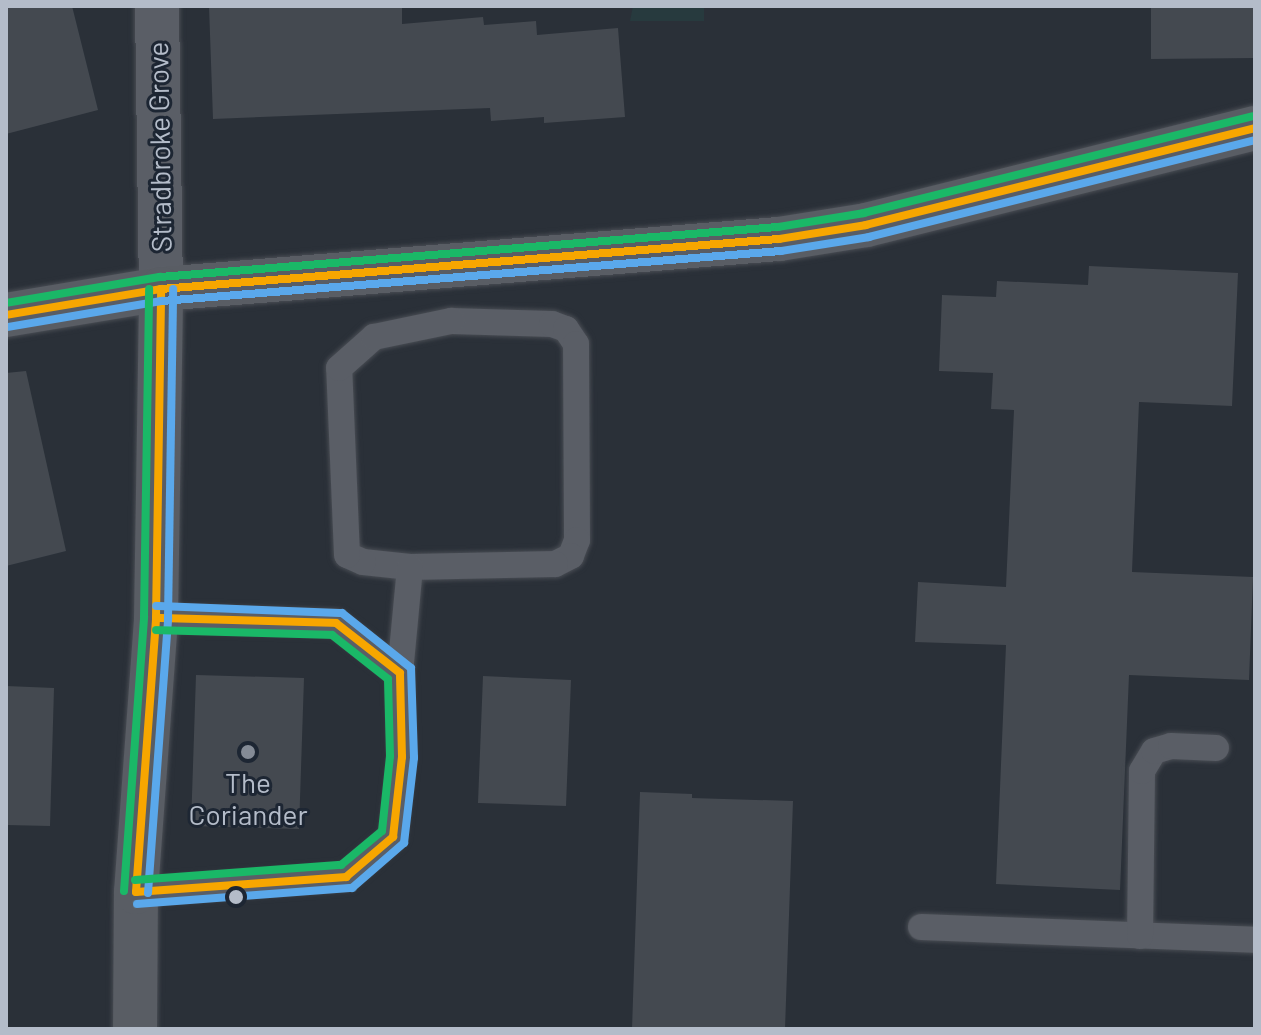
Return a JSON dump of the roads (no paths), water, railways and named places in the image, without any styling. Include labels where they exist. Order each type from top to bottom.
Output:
[{"type":"main road","points":[[6,315],[161,289],[779,239],[866,225],[1255,128]]},
{"type":"main road","points":[[135,1029],[136,892],[156,618],[161,289]]},
{"type":"street","name":"Stradbroke Grove","points":[[157,6],[161,289]]},
{"type":"lane","points":[[451,321],[552,324],[566,329],[576,344],[577,540],[571,556],[555,564],[410,567],[363,562],[347,555],[339,368],[374,337],[451,321]]},
{"type":"lane","points":[[136,892],[346,877],[393,837],[402,757],[400,673],[410,567]]},
{"type":"lane","points":[[156,618],[336,623],[400,673]]},
{"type":"lane","points":[[1140,936],[1142,771],[1154,751],[1171,746],[1216,748]]},
{"type":"lane","points":[[921,927],[1255,940]]},
{"type":"place","name":"The Coriander","points":[[248,752]]}]
